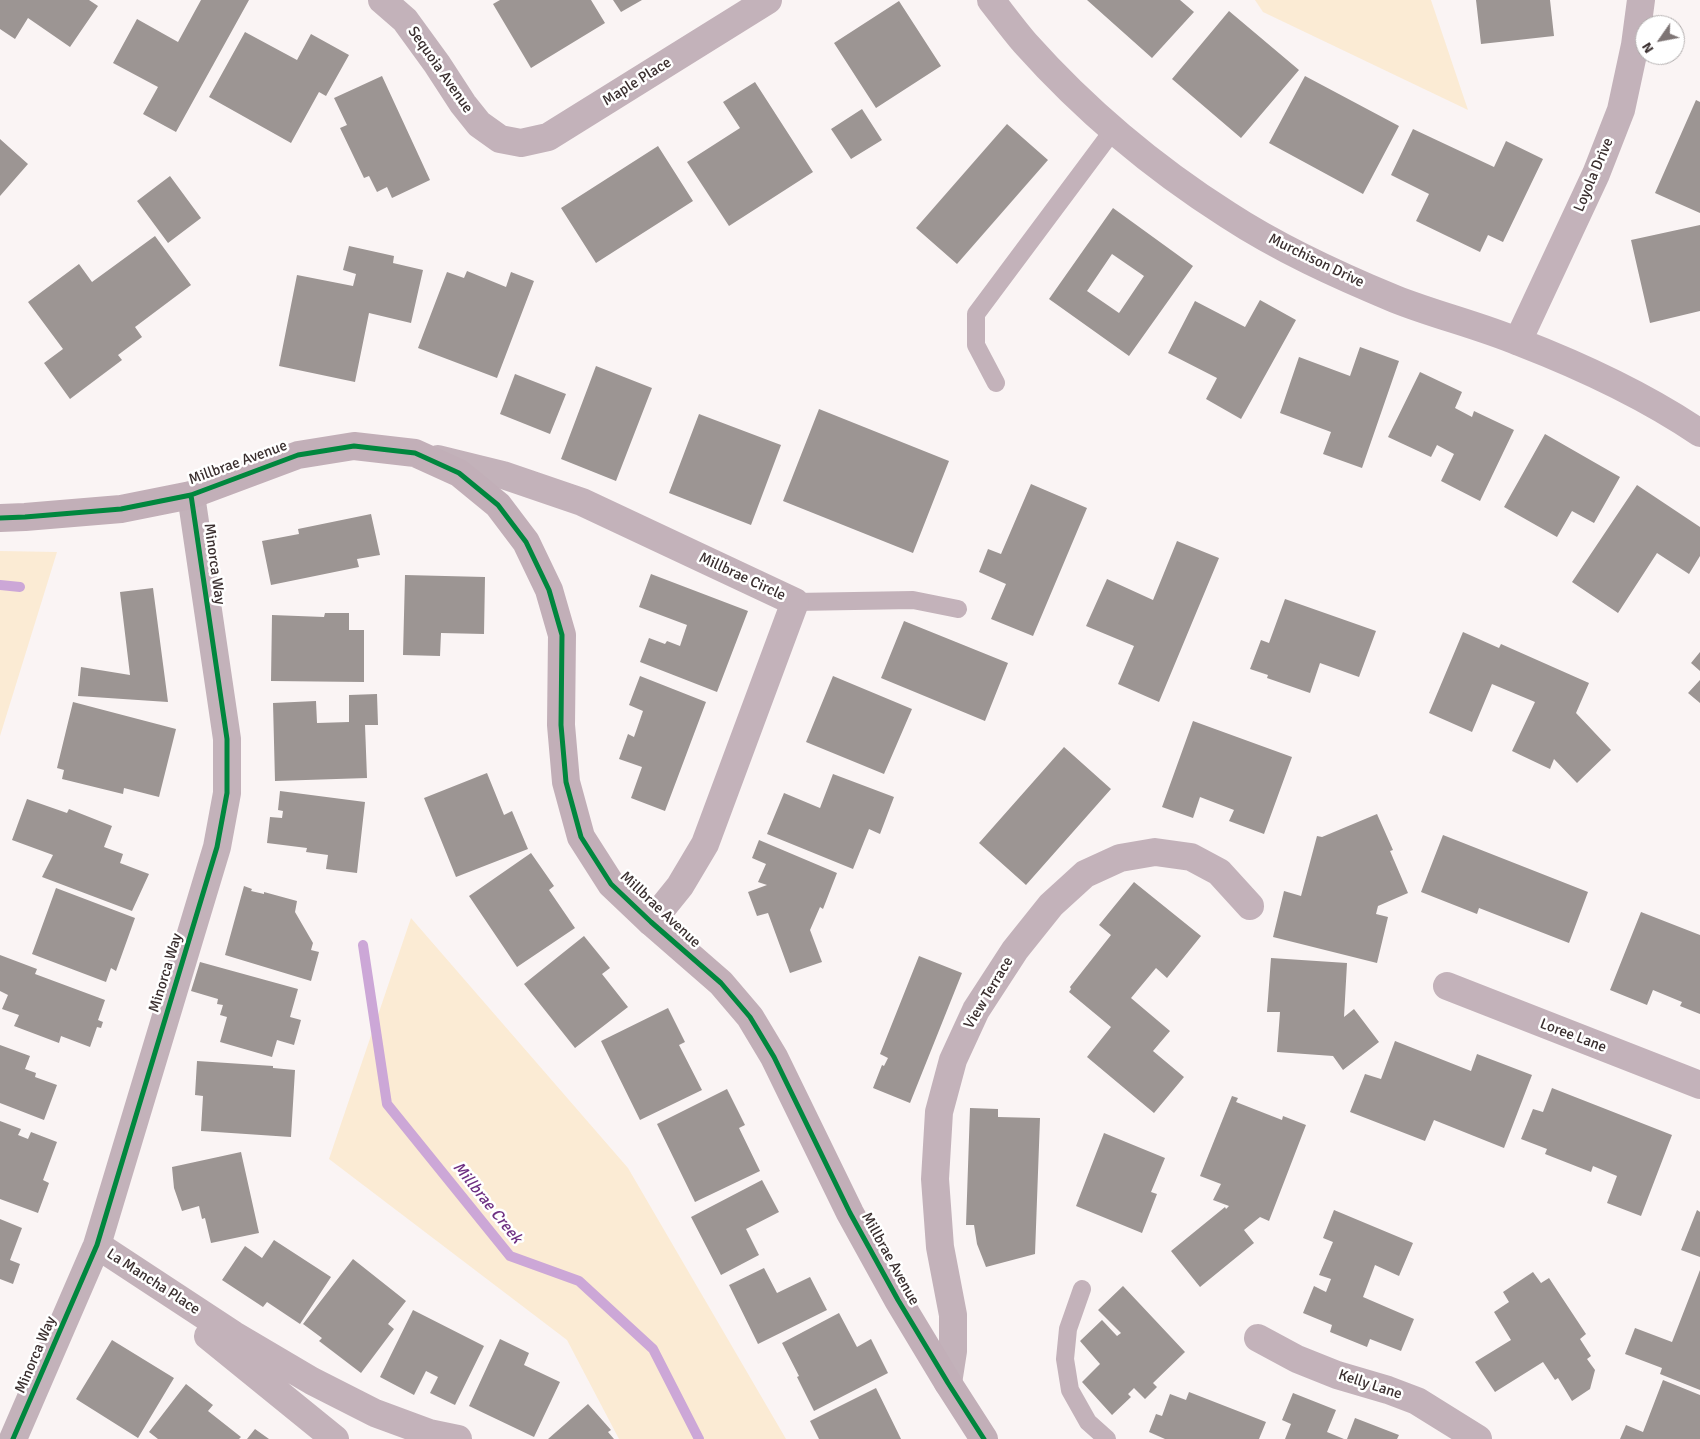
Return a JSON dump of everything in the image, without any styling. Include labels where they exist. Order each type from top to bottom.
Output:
[{"type":"street","name":"Sequoia Avenue","points":[[382,0],[405,20],[479,124],[500,140]]},
{"type":"street","name":"Maple Place","points":[[500,140],[521,143],[548,137],[768,0]]},
{"type":"street","name":"Murchison Drive","points":[[991,0],[1025,43],[1087,107],[1155,165],[1229,216],[1314,264],[1396,299],[1518,341],[1599,376],[1679,418],[1700,432]]},
{"type":"street","name":"Loyola Drive","points":[[1518,341],[1596,174],[1621,110],[1635,45],[1641,0]]},
{"type":"street","name":"Millbrae Avenue","points":[[0,518],[121,509],[191,494],[298,455],[354,446],[414,453],[459,473],[498,505],[526,542],[549,590],[562,635],[561,725],[566,782],[582,837],[611,884],[721,983],[750,1017],[774,1057],[850,1213],[898,1300],[984,1439]]},
{"type":"street","name":"Millbrae Circle","points":[[414,453],[503,475],[582,502],[795,602],[705,844],[680,886],[651,922]]},
{"type":"street","name":"Minorca Way","points":[[13,1439],[97,1245],[217,847],[227,794],[227,739],[191,494]]},
{"type":"street","name":"View Terrace","points":[[948,1383],[953,1351],[953,1316],[940,1247],[935,1179],[939,1112],[953,1060],[976,1010],[1015,950],[1051,905],[1085,874],[1120,858],[1156,852],[1191,857],[1219,872],[1250,906]]},
{"type":"street","name":"Loree Lane","points":[[1447,986],[1700,1085]]},
{"type":"street","name":"La Mancha Place","points":[[97,1245],[335,1439]]},
{"type":"street","name":"La Mancha Place","points":[[97,1245],[234,1336],[312,1381],[375,1413],[430,1433],[458,1439]]},
{"type":"street","name":"Kelly Lane","points":[[1258,1338],[1336,1375],[1388,1390],[1417,1401],[1478,1439]]},
{"type":"lane","points":[[996,383],[976,345],[976,314],[1114,129]]},
{"type":"lane","points":[[795,602],[913,600],[958,610]]},
{"type":"lane","points":[[1082,1289],[1068,1329],[1065,1359],[1070,1390],[1088,1422],[1107,1439]]},
{"type":"shaded area","points":[[1255,0],[1431,0],[1468,110],[1263,12]]},
{"type":"shaded area","points":[[0,551],[57,552],[0,736]]},
{"type":"shaded area","points":[[411,918],[628,1168],[786,1439],[619,1439],[567,1340],[329,1159]]},
{"type":"building","points":[[0,0],[89,0],[98,6],[70,47],[28,18],[15,39],[0,29]]},
{"type":"building","points":[[201,0],[249,0],[176,132],[143,114],[158,87],[113,63],[137,19],[178,42]]},
{"type":"building","points":[[500,0],[591,0],[605,23],[531,68],[493,4]]},
{"type":"building","points":[[613,0],[642,0],[621,12]]},
{"type":"building","points":[[1087,0],[1180,0],[1194,12],[1152,58]]},
{"type":"building","points":[[1476,0],[1550,0],[1554,36],[1481,44]]},
{"type":"building","points":[[899,1],[941,66],[876,108],[834,43]]},
{"type":"building","points":[[1229,11],[1299,70],[1241,138],[1172,79]]},
{"type":"building","points":[[245,32],[297,60],[311,34],[349,55],[326,96],[319,92],[291,143],[209,97]]},
{"type":"building","points":[[382,76],[430,180],[392,198],[387,187],[377,192],[369,176],[364,178],[340,128],[347,125],[334,98]]},
{"type":"building","points":[[1305,76],[1399,126],[1363,194],[1269,143]]},
{"type":"building","points":[[755,82],[813,172],[729,226],[687,162],[740,128],[723,102]]},
{"type":"building","points":[[1696,100],[1700,102],[1700,213],[1655,193]]},
{"type":"building","points":[[862,109],[882,140],[851,159],[831,129]]},
{"type":"building","points":[[1007,124],[1048,160],[957,264],[916,228]]},
{"type":"building","points":[[1413,129],[1494,167],[1506,141],[1543,159],[1503,242],[1488,235],[1480,252],[1416,221],[1429,194],[1391,175]]},
{"type":"building","points":[[0,139],[28,164],[0,196]]},
{"type":"building","points":[[658,146],[693,201],[596,263],[561,208]]},
{"type":"building","points":[[170,176],[201,218],[168,243],[137,201]]},
{"type":"building","points":[[1113,208],[1193,266],[1129,356],[1049,299]],"holes":[[[1112,254],[1144,276],[1119,313],[1087,291]]]},
{"type":"building","points":[[1700,225],[1700,311],[1650,323],[1631,240]]},
{"type":"building","points":[[155,236],[191,285],[135,327],[142,337],[118,355],[122,360],[70,399],[44,363],[63,349],[28,302],[79,264],[92,282]]},
{"type":"building","points":[[349,246],[394,256],[393,263],[423,270],[411,323],[369,313],[355,382],[279,366],[297,275],[353,286],[356,274],[343,270]]},
{"type":"building","points":[[467,271],[506,287],[511,272],[534,281],[497,378],[418,348],[447,272],[464,278]]},
{"type":"building","points":[[1260,300],[1296,320],[1241,419],[1206,399],[1217,378],[1168,353],[1195,301],[1245,327]]},
{"type":"building","points":[[1360,347],[1399,361],[1362,468],[1323,454],[1331,432],[1280,413],[1299,357],[1350,376]]},
{"type":"building","points":[[596,366],[652,388],[616,481],[561,459]]},
{"type":"building","points":[[1420,372],[1462,392],[1455,408],[1472,417],[1474,411],[1514,430],[1480,501],[1441,481],[1454,454],[1437,445],[1431,457],[1388,437]]},
{"type":"building","points":[[515,374],[566,394],[550,434],[500,414]]},
{"type":"building","points":[[819,409],[949,461],[913,553],[783,501]]},
{"type":"building","points":[[699,414],[781,445],[751,525],[669,493]]},
{"type":"building","points":[[1545,434],[1620,477],[1594,523],[1572,511],[1557,537],[1504,507]]},
{"type":"building","points":[[1031,484],[1087,508],[1033,636],[991,619],[1006,584],[979,572],[988,549],[1001,554]]},
{"type":"building","points":[[1637,485],[1700,527],[1700,556],[1689,574],[1657,553],[1618,613],[1572,582]]},
{"type":"building","points":[[371,514],[380,555],[357,559],[359,567],[271,585],[262,541],[299,534],[298,529]]},
{"type":"building","points":[[1177,541],[1219,558],[1159,702],[1118,684],[1134,646],[1086,626],[1107,579],[1153,600]]},
{"type":"building","points":[[651,574],[748,611],[717,692],[640,662],[649,638],[665,644],[667,641],[680,646],[687,625],[639,607]]},
{"type":"building","points":[[405,575],[485,577],[484,634],[441,633],[440,656],[403,655]]},
{"type":"building","points":[[153,588],[168,702],[78,696],[81,667],[130,675],[120,592]]},
{"type":"building","points":[[1285,599],[1376,631],[1359,677],[1320,663],[1310,693],[1267,678],[1268,675],[1250,669],[1261,640],[1269,643]]},
{"type":"building","points":[[325,613],[349,613],[349,630],[364,630],[364,682],[271,681],[272,615],[324,617]]},
{"type":"building","points":[[904,621],[1008,663],[985,721],[881,678]]},
{"type":"building","points":[[1463,632],[1499,648],[1501,644],[1589,683],[1576,713],[1611,750],[1577,783],[1554,759],[1550,769],[1512,751],[1535,702],[1492,684],[1472,732],[1429,713]]},
{"type":"building","points":[[1700,652],[1700,671],[1691,663]]},
{"type":"building","points":[[640,676],[706,702],[665,811],[631,798],[642,767],[619,759],[628,734],[634,737],[643,711],[629,705]]},
{"type":"building","points":[[833,676],[912,709],[884,774],[806,742]]},
{"type":"building","points":[[1700,680],[1700,703],[1688,693]]},
{"type":"building","points":[[377,694],[378,725],[365,725],[367,778],[275,781],[273,703],[316,701],[317,723],[349,722],[349,695]]},
{"type":"building","points":[[73,702],[176,729],[159,797],[124,788],[123,794],[62,779],[64,770],[57,768]]},
{"type":"building","points":[[1193,721],[1292,757],[1264,834],[1229,821],[1234,810],[1200,797],[1193,818],[1162,807]]},
{"type":"building","points":[[1064,747],[1111,789],[1026,885],[979,843]]},
{"type":"building","points":[[487,773],[504,815],[512,811],[528,849],[456,877],[424,798]]},
{"type":"building","points":[[833,774],[894,797],[880,834],[869,829],[853,869],[767,834],[784,793],[820,808]]},
{"type":"building","points":[[280,791],[365,802],[357,873],[326,869],[328,855],[306,852],[307,848],[267,843],[270,817],[282,818],[283,811],[278,810]]},
{"type":"building","points":[[27,799],[67,813],[69,809],[112,826],[104,847],[123,854],[120,863],[149,874],[132,911],[42,877],[53,855],[12,840]]},
{"type":"building","points":[[1377,814],[1393,850],[1390,851],[1408,893],[1378,906],[1376,914],[1388,917],[1377,963],[1273,937],[1284,891],[1301,896],[1317,836],[1322,837]]},
{"type":"building","points":[[1443,835],[1588,892],[1569,943],[1479,908],[1477,914],[1421,892]]},
{"type":"building","points":[[759,840],[837,873],[823,909],[820,907],[810,930],[822,962],[790,973],[768,913],[757,916],[748,892],[767,885],[758,882],[766,864],[752,858]]},
{"type":"building","points":[[531,853],[554,886],[549,890],[575,928],[517,967],[469,896]]},
{"type":"building","points":[[1134,882],[1201,936],[1167,978],[1156,968],[1131,998],[1170,1031],[1153,1051],[1184,1077],[1154,1113],[1087,1057],[1111,1027],[1069,992],[1070,987],[1111,935],[1099,925]]},
{"type":"building","points":[[244,886],[252,889],[251,891],[264,894],[264,892],[297,901],[295,912],[313,943],[311,950],[319,952],[311,981],[225,955]]},
{"type":"building","points":[[56,888],[135,918],[116,971],[111,968],[106,982],[32,954]]},
{"type":"building","points":[[1641,912],[1700,935],[1700,1014],[1680,1006],[1682,1002],[1653,990],[1647,1005],[1610,990]]},
{"type":"building","points":[[584,936],[610,968],[602,974],[628,1007],[575,1048],[524,984]]},
{"type":"building","points":[[0,955],[37,969],[35,974],[105,1000],[98,1020],[103,1022],[101,1028],[97,1027],[90,1047],[61,1036],[59,1043],[14,1026],[19,1015],[2,1009],[8,995],[0,991]]},
{"type":"building","points":[[919,956],[962,973],[910,1103],[873,1088],[882,1065],[884,1066],[888,1058],[880,1054]]},
{"type":"building","points":[[1271,958],[1347,963],[1344,1017],[1354,1009],[1379,1042],[1343,1070],[1333,1056],[1277,1052],[1280,1012],[1267,1012]]},
{"type":"building","points":[[200,962],[298,989],[290,1017],[301,1020],[294,1045],[277,1040],[272,1057],[220,1042],[227,1017],[220,1015],[223,1005],[217,1004],[218,999],[191,991]]},
{"type":"building","points":[[668,1008],[685,1042],[679,1045],[702,1090],[640,1120],[601,1041]]},
{"type":"building","points":[[1395,1041],[1471,1071],[1477,1054],[1532,1075],[1504,1148],[1434,1120],[1425,1141],[1350,1112],[1365,1074],[1381,1079]]},
{"type":"building","points":[[0,1045],[30,1056],[25,1069],[36,1073],[35,1077],[57,1085],[44,1120],[0,1103]]},
{"type":"building","points":[[197,1061],[273,1066],[273,1068],[295,1070],[291,1137],[201,1131],[203,1096],[195,1095]]},
{"type":"building","points":[[1552,1088],[1672,1135],[1641,1216],[1607,1203],[1617,1176],[1593,1166],[1591,1172],[1545,1154],[1547,1149],[1521,1139],[1533,1109],[1543,1112]]},
{"type":"building","points":[[727,1089],[745,1125],[739,1128],[760,1171],[695,1202],[657,1124]]},
{"type":"building","points":[[1232,1096],[1238,1098],[1236,1102],[1282,1120],[1283,1116],[1306,1125],[1269,1221],[1260,1217],[1244,1230],[1254,1243],[1200,1287],[1171,1251],[1225,1207],[1226,1209],[1229,1206],[1213,1200],[1221,1184],[1200,1176]]},
{"type":"building","points":[[970,1108],[998,1109],[998,1117],[1040,1118],[1035,1254],[986,1267],[977,1244],[974,1225],[966,1225]]},
{"type":"building","points":[[0,1121],[21,1129],[18,1135],[28,1139],[31,1132],[57,1142],[43,1180],[49,1183],[38,1213],[0,1199]]},
{"type":"building","points":[[1104,1133],[1165,1158],[1151,1192],[1157,1194],[1142,1233],[1076,1206]]},
{"type":"building","points":[[241,1152],[259,1233],[211,1243],[205,1218],[202,1219],[199,1206],[182,1211],[174,1188],[172,1167]]},
{"type":"building","points":[[762,1180],[779,1212],[746,1229],[759,1255],[721,1275],[691,1217]]},
{"type":"building","points":[[1334,1210],[1413,1243],[1399,1276],[1375,1265],[1363,1297],[1414,1319],[1401,1351],[1370,1339],[1367,1347],[1330,1332],[1332,1325],[1303,1313],[1314,1286],[1326,1292],[1331,1279],[1319,1275],[1333,1242],[1323,1238]]},
{"type":"building","points":[[1697,1210],[1700,1212],[1700,1257],[1681,1250]]},
{"type":"building","points":[[0,1219],[22,1228],[10,1260],[20,1264],[13,1284],[0,1279]]},
{"type":"building","points":[[274,1240],[331,1277],[300,1324],[267,1302],[263,1307],[222,1280],[245,1246],[262,1258]]},
{"type":"building","points":[[353,1259],[406,1301],[388,1324],[394,1329],[361,1373],[319,1341],[322,1338],[303,1324]]},
{"type":"building","points":[[764,1268],[777,1293],[810,1277],[827,1310],[758,1344],[729,1285]]},
{"type":"building","points":[[1700,1270],[1700,1390],[1660,1374],[1662,1368],[1625,1354],[1635,1328],[1672,1342]]},
{"type":"building","points":[[1533,1272],[1541,1283],[1549,1278],[1586,1334],[1580,1339],[1591,1356],[1587,1359],[1595,1370],[1590,1389],[1572,1401],[1558,1378],[1555,1380],[1543,1362],[1495,1392],[1475,1362],[1511,1340],[1494,1312],[1509,1302],[1503,1292]]},
{"type":"building","points":[[1123,1286],[1185,1352],[1153,1383],[1157,1387],[1145,1399],[1134,1388],[1128,1394],[1131,1397],[1112,1415],[1082,1382],[1100,1364],[1080,1341],[1102,1320],[1117,1336],[1121,1333],[1098,1310]]},
{"type":"building","points":[[413,1310],[484,1346],[455,1405],[430,1393],[438,1377],[426,1371],[414,1395],[380,1377]]},
{"type":"building","points":[[839,1313],[857,1347],[871,1339],[888,1373],[814,1411],[782,1343]]},
{"type":"building","points":[[500,1339],[529,1353],[524,1365],[560,1382],[534,1437],[469,1406]]},
{"type":"building","points":[[112,1340],[174,1378],[138,1438],[76,1399]]},
{"type":"building","points":[[1663,1380],[1700,1395],[1700,1439],[1620,1439],[1626,1425],[1643,1432]]},
{"type":"building","points":[[186,1384],[213,1405],[208,1411],[241,1437],[239,1439],[158,1439],[149,1432]]},
{"type":"building","points":[[876,1388],[901,1439],[819,1439],[810,1421]]},
{"type":"building","points":[[1189,1392],[1266,1422],[1259,1439],[1165,1439],[1149,1432],[1156,1414],[1162,1416],[1170,1394],[1186,1400]]},
{"type":"building","points":[[1293,1393],[1336,1410],[1327,1432],[1344,1439],[1285,1439],[1291,1424],[1282,1420]]},
{"type":"building","points":[[588,1404],[611,1430],[608,1432],[614,1439],[548,1439]]},
{"type":"building","points":[[1355,1418],[1399,1435],[1397,1439],[1347,1439]]},
{"type":"building","points":[[255,1429],[269,1439],[247,1439]]},
{"type":"waterway","name":"Millbrae Creek","points":[[0,585],[20,587]]},
{"type":"waterway","name":"Millbrae Creek","points":[[363,945],[387,1104],[510,1256],[579,1281],[653,1349],[699,1439]]},
{"type":"cycle path","points":[[0,518],[121,509],[191,495],[298,455],[354,446],[415,453],[459,473],[498,505],[526,542],[549,590],[562,635],[561,725],[566,782],[581,837],[611,884],[721,983],[750,1017],[774,1057],[850,1213],[898,1300],[984,1439]]},
{"type":"cycle path","points":[[13,1439],[97,1245],[217,847],[227,793],[227,739],[191,495]]}]
